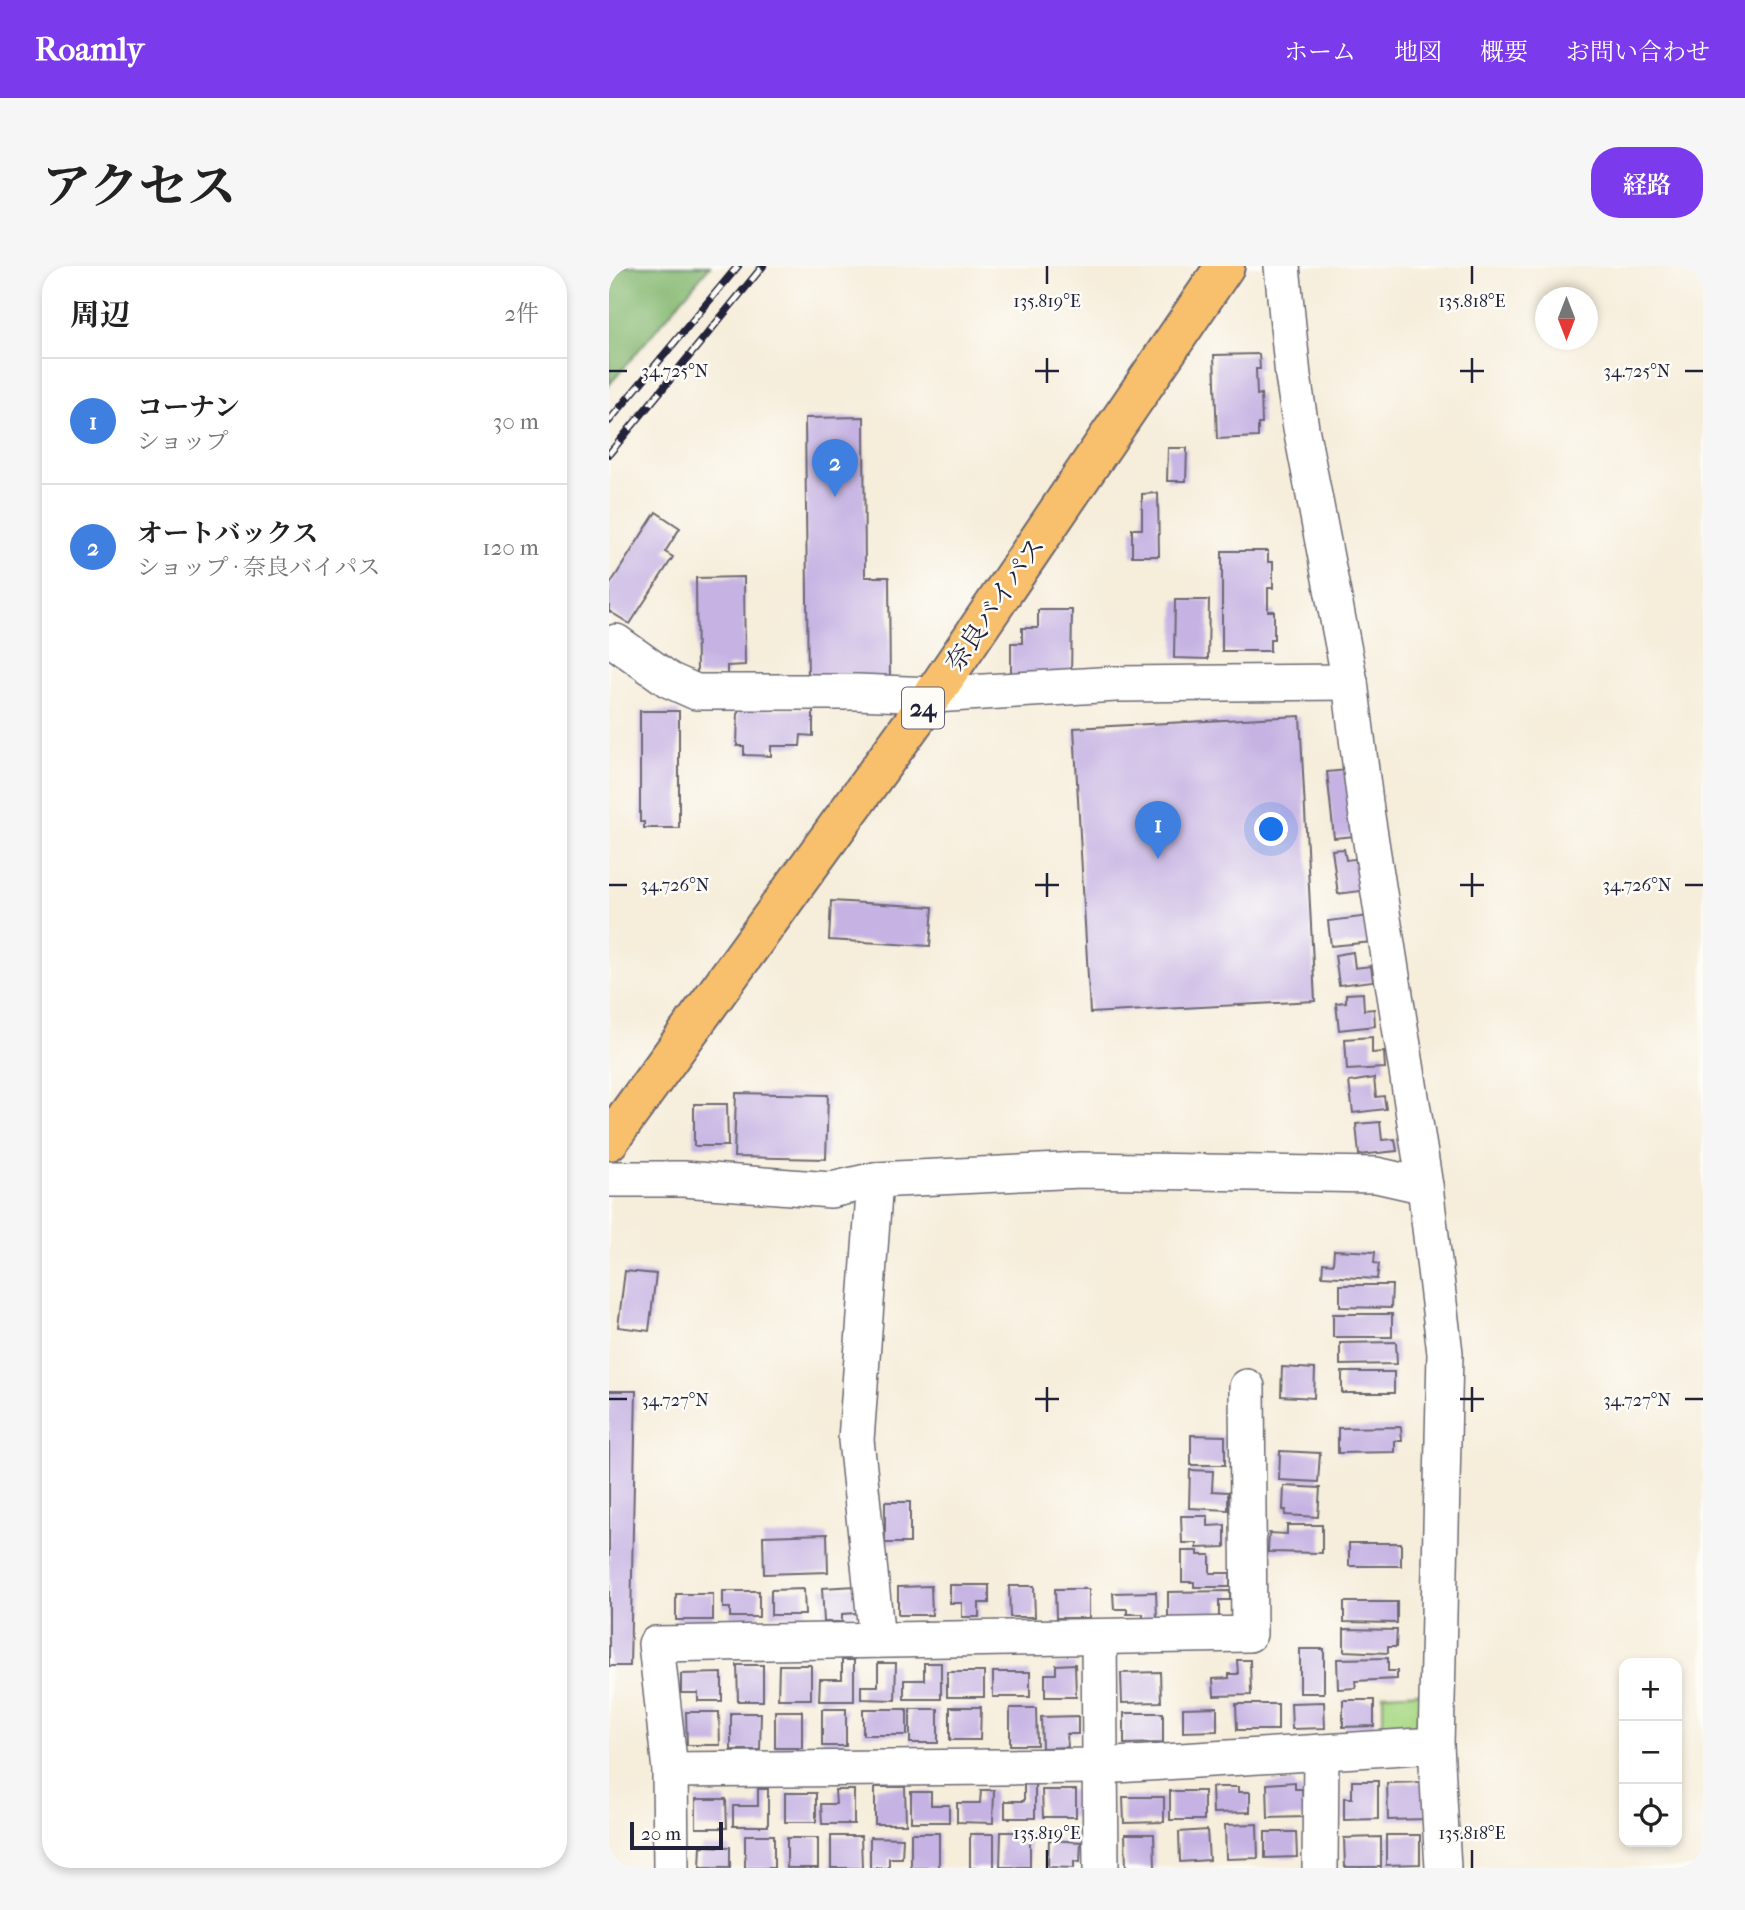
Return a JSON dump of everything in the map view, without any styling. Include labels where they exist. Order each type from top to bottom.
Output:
[{"type":"highway","name":"奈良バイパス","points":[[609,1141],[933,695],[1225,266]]},
{"type":"street","points":[[1282,266],[1299,415],[1350,682],[1366,810],[1426,1186],[1445,1353],[1436,1745],[1443,1868]]},
{"type":"street","points":[[616,642],[669,680],[696,692],[933,695],[1116,684],[1350,682]]},
{"type":"street","points":[[609,1179],[683,1179],[831,1190],[875,1180],[1081,1170],[1376,1175],[1426,1186]]},
{"type":"street","points":[[875,1180],[856,1440],[877,1640]]},
{"type":"street","points":[[671,1868],[670,1770],[656,1644],[1249,1634],[1247,1387]]},
{"type":"street","points":[[1099,1637],[1101,1868]]},
{"type":"street","points":[[670,1770],[1100,1766],[1436,1745]]},
{"type":"street","points":[[1320,1868],[1321,1752]]},
{"type":"green space","points":[[609,266],[710,266],[609,385]]},
{"type":"green space","points":[[1426,1692],[1425,1721],[1410,1735],[1383,1736],[1383,1694]]},
{"type":"building","points":[[1259,354],[1260,369],[1256,369],[1257,395],[1261,394],[1262,424],[1258,424],[1258,437],[1217,439],[1214,355]]},
{"type":"building","points":[[864,417],[865,577],[889,577],[890,684],[808,685],[805,418]]},
{"type":"building","points":[[1168,448],[1187,448],[1186,481],[1167,481]]},
{"type":"building","points":[[1158,493],[1159,556],[1132,556],[1132,529],[1142,529],[1142,494]]},
{"type":"building","points":[[656,512],[680,528],[665,552],[673,557],[630,624],[609,611],[609,586]]},
{"type":"building","points":[[1222,551],[1268,551],[1268,562],[1273,562],[1273,588],[1268,588],[1268,611],[1274,611],[1274,639],[1270,639],[1270,651],[1222,651]]},
{"type":"building","points":[[744,577],[745,665],[727,666],[727,675],[697,676],[696,578]]},
{"type":"building","points":[[1175,600],[1209,600],[1208,659],[1174,658]]},
{"type":"building","points":[[1038,610],[1072,610],[1071,679],[1011,679],[1011,643],[1022,643],[1022,628],[1038,628]]},
{"type":"building","points":[[738,709],[813,710],[813,736],[801,735],[800,746],[771,746],[771,756],[744,755],[744,746],[737,746]]},
{"type":"building","points":[[640,711],[679,711],[679,828],[644,828],[644,822],[640,822]]},
{"type":"building","points":[[1300,716],[1315,1001],[1090,1013],[1074,728]]},
{"type":"building","points":[[1348,770],[1355,836],[1334,838],[1327,772]]},
{"type":"building","points":[[1344,849],[1346,860],[1364,858],[1368,890],[1338,894],[1332,850]]},
{"type":"building","points":[[831,901],[933,907],[930,946],[829,940]]},
{"type":"building","points":[[1369,916],[1372,942],[1331,946],[1328,921]]},
{"type":"building","points":[[1353,952],[1355,968],[1371,966],[1373,981],[1339,985],[1335,955]]},
{"type":"building","points":[[1363,993],[1364,1010],[1374,1009],[1375,1026],[1339,1030],[1336,1003],[1346,1002],[1346,994]]},
{"type":"building","points":[[1372,1037],[1372,1053],[1384,1052],[1385,1068],[1347,1070],[1345,1039]]},
{"type":"building","points":[[1374,1078],[1376,1097],[1384,1096],[1386,1109],[1353,1113],[1349,1082]]},
{"type":"building","points":[[736,1093],[828,1095],[826,1159],[734,1157]]},
{"type":"building","points":[[694,1104],[727,1104],[728,1146],[694,1146]]},
{"type":"building","points":[[1380,1122],[1382,1140],[1395,1139],[1397,1151],[1359,1155],[1356,1124]]},
{"type":"building","points":[[1334,1250],[1375,1252],[1374,1263],[1379,1264],[1377,1279],[1322,1276],[1323,1263],[1333,1264]]},
{"type":"building","points":[[625,1271],[656,1274],[649,1331],[618,1327]]},
{"type":"building","points":[[1340,1285],[1392,1285],[1391,1308],[1340,1307]]},
{"type":"building","points":[[1333,1314],[1392,1314],[1392,1337],[1333,1337]]},
{"type":"building","points":[[1396,1342],[1397,1364],[1340,1365],[1340,1343]]},
{"type":"building","points":[[1282,1367],[1315,1369],[1314,1398],[1281,1396]]},
{"type":"building","points":[[1342,1372],[1394,1372],[1394,1393],[1342,1393]]},
{"type":"building","points":[[609,1391],[636,1391],[630,1666],[609,1666]]},
{"type":"building","points":[[1401,1427],[1402,1441],[1395,1441],[1395,1452],[1338,1453],[1338,1428]]},
{"type":"building","points":[[1191,1435],[1225,1436],[1225,1465],[1191,1465]]},
{"type":"building","points":[[1280,1451],[1320,1453],[1318,1482],[1279,1480]]},
{"type":"building","points":[[1190,1470],[1213,1471],[1212,1491],[1228,1492],[1228,1510],[1189,1508]]},
{"type":"building","points":[[1284,1486],[1320,1488],[1318,1517],[1285,1515]]},
{"type":"building","points":[[885,1502],[910,1502],[910,1543],[885,1543]]},
{"type":"building","points":[[1181,1516],[1208,1516],[1208,1526],[1225,1525],[1225,1547],[1197,1548],[1197,1543],[1182,1543]]},
{"type":"building","points":[[1287,1525],[1322,1525],[1322,1553],[1268,1552],[1269,1533],[1287,1534]]},
{"type":"building","points":[[827,1534],[828,1572],[764,1574],[763,1536]]},
{"type":"building","points":[[1349,1543],[1401,1543],[1401,1566],[1349,1566]]},
{"type":"building","points":[[1182,1551],[1198,1551],[1198,1555],[1210,1555],[1210,1573],[1230,1573],[1230,1587],[1194,1587],[1194,1582],[1182,1582]]},
{"type":"building","points":[[950,1585],[989,1585],[989,1603],[979,1603],[979,1617],[962,1617],[962,1603],[950,1603]]},
{"type":"building","points":[[856,1586],[857,1613],[842,1614],[842,1622],[824,1622],[822,1588]]},
{"type":"building","points":[[931,1586],[932,1615],[898,1615],[898,1587]]},
{"type":"building","points":[[1009,1586],[1034,1586],[1035,1617],[1010,1617]]},
{"type":"building","points":[[804,1589],[805,1615],[771,1615],[771,1590]]},
{"type":"building","points":[[1055,1589],[1089,1589],[1089,1618],[1056,1618]]},
{"type":"building","points":[[723,1591],[759,1591],[759,1617],[730,1617],[730,1608],[723,1608]]},
{"type":"building","points":[[1230,1591],[1230,1600],[1219,1600],[1219,1621],[1168,1621],[1168,1592]]},
{"type":"building","points":[[1156,1592],[1157,1618],[1143,1619],[1143,1614],[1127,1614],[1127,1609],[1114,1609],[1113,1593]]},
{"type":"building","points":[[676,1594],[713,1594],[713,1620],[676,1620]]},
{"type":"building","points":[[1344,1602],[1397,1602],[1397,1623],[1344,1622]]},
{"type":"building","points":[[1344,1629],[1397,1630],[1396,1647],[1388,1647],[1388,1653],[1344,1651]]},
{"type":"building","points":[[1300,1649],[1324,1649],[1324,1693],[1300,1693]]},
{"type":"building","points":[[1388,1658],[1388,1671],[1397,1671],[1397,1679],[1355,1681],[1356,1688],[1338,1689],[1337,1659]]},
{"type":"building","points":[[842,1660],[854,1660],[854,1701],[819,1701],[820,1679],[842,1679]]},
{"type":"building","points":[[1237,1660],[1250,1660],[1251,1695],[1214,1696],[1213,1679],[1229,1678],[1229,1674],[1238,1674]]},
{"type":"building","points":[[878,1663],[896,1663],[895,1700],[861,1699],[861,1686],[878,1686]]},
{"type":"building","points":[[924,1663],[941,1663],[941,1699],[904,1699],[904,1680],[924,1680]]},
{"type":"building","points":[[1075,1664],[1076,1697],[1045,1697],[1045,1674],[1056,1674],[1056,1665]]},
{"type":"building","points":[[737,1665],[763,1665],[763,1701],[738,1701]]},
{"type":"building","points":[[779,1665],[811,1665],[811,1699],[778,1699]]},
{"type":"building","points":[[947,1672],[984,1672],[984,1697],[947,1697]]},
{"type":"building","points":[[993,1672],[1030,1672],[1030,1697],[993,1697]]},
{"type":"building","points":[[1160,1672],[1161,1702],[1122,1703],[1121,1673]]},
{"type":"building","points":[[722,1673],[722,1701],[698,1701],[698,1693],[681,1693],[681,1674]]},
{"type":"building","points":[[1343,1700],[1374,1700],[1374,1726],[1343,1727]]},
{"type":"building","points":[[1324,1702],[1325,1728],[1292,1729],[1291,1703]]},
{"type":"building","points":[[1236,1704],[1278,1704],[1278,1730],[1237,1730]]},
{"type":"building","points":[[950,1707],[981,1707],[980,1740],[950,1740]]},
{"type":"building","points":[[1217,1707],[1217,1731],[1183,1732],[1183,1708]]},
{"type":"building","points":[[1010,1708],[1036,1708],[1037,1745],[1010,1745]]},
{"type":"building","points":[[822,1709],[846,1709],[846,1746],[822,1746]]},
{"type":"building","points":[[863,1709],[907,1709],[907,1735],[863,1735]]},
{"type":"building","points":[[910,1709],[938,1709],[938,1743],[910,1743]]},
{"type":"building","points":[[775,1711],[802,1711],[802,1748],[775,1748]]},
{"type":"building","points":[[686,1712],[719,1712],[720,1745],[687,1745]]},
{"type":"building","points":[[731,1713],[761,1713],[760,1750],[731,1750]]},
{"type":"building","points":[[1124,1713],[1163,1713],[1163,1743],[1124,1744]]},
{"type":"building","points":[[1078,1716],[1078,1734],[1067,1734],[1068,1747],[1042,1748],[1041,1717]]},
{"type":"building","points":[[1352,1781],[1378,1781],[1378,1819],[1344,1820],[1344,1798],[1352,1798]]},
{"type":"building","points":[[1295,1782],[1295,1789],[1302,1789],[1304,1817],[1268,1818],[1267,1784]]},
{"type":"building","points":[[1425,1782],[1426,1819],[1388,1820],[1387,1783]]},
{"type":"building","points":[[1024,1783],[1035,1783],[1035,1818],[1005,1818],[1005,1801],[1024,1801]]},
{"type":"building","points":[[875,1787],[905,1787],[906,1824],[875,1824]]},
{"type":"building","points":[[1212,1787],[1238,1787],[1238,1792],[1250,1792],[1250,1812],[1213,1813]]},
{"type":"building","points":[[758,1789],[768,1789],[768,1826],[733,1826],[733,1806],[758,1806]]},
{"type":"building","points":[[835,1790],[854,1790],[854,1824],[822,1824],[821,1804],[836,1804]]},
{"type":"building","points":[[981,1790],[994,1790],[993,1823],[957,1822],[957,1803],[980,1803]]},
{"type":"building","points":[[1042,1790],[1076,1790],[1076,1817],[1043,1817]]},
{"type":"building","points":[[1170,1791],[1204,1791],[1204,1820],[1170,1820]]},
{"type":"building","points":[[911,1792],[931,1792],[931,1805],[949,1805],[949,1822],[911,1822]]},
{"type":"building","points":[[785,1793],[816,1793],[816,1822],[785,1822]]},
{"type":"building","points":[[1123,1797],[1164,1797],[1164,1822],[1124,1823]]},
{"type":"building","points":[[696,1799],[726,1799],[727,1828],[696,1828]]},
{"type":"building","points":[[1257,1824],[1258,1858],[1226,1859],[1225,1825]]},
{"type":"building","points":[[1207,1830],[1209,1860],[1180,1862],[1179,1832]]},
{"type":"building","points":[[1001,1832],[1030,1832],[1030,1867],[1000,1867]]},
{"type":"building","points":[[1265,1832],[1296,1832],[1297,1857],[1265,1858]]},
{"type":"building","points":[[911,1833],[939,1833],[939,1868],[911,1868]]},
{"type":"building","points":[[970,1834],[994,1834],[994,1868],[970,1868]]},
{"type":"building","points":[[1125,1834],[1154,1834],[1155,1868],[1126,1868]]},
{"type":"building","points":[[745,1835],[774,1835],[774,1868],[745,1868]]},
{"type":"building","points":[[1386,1835],[1420,1835],[1420,1864],[1386,1865]]},
{"type":"building","points":[[831,1836],[861,1836],[862,1868],[831,1868]]},
{"type":"building","points":[[870,1837],[903,1838],[902,1858],[889,1858],[889,1868],[870,1868]]},
{"type":"building","points":[[1381,1837],[1381,1867],[1345,1867],[1344,1838]]},
{"type":"building","points":[[787,1838],[818,1838],[818,1868],[787,1868]]},
{"type":"building","points":[[1049,1840],[1081,1842],[1080,1862],[1074,1861],[1074,1868],[1048,1867]]},
{"type":"building","points":[[701,1846],[730,1847],[730,1868],[700,1868]]},
{"type":"railway","points":[[609,421],[738,266]]},
{"type":"railway","points":[[609,454],[763,266]]},
{"type":"place","name":"オートバックス","points":[[835,497]]},
{"type":"place","name":"コーナン","points":[[1158,859]]}]
